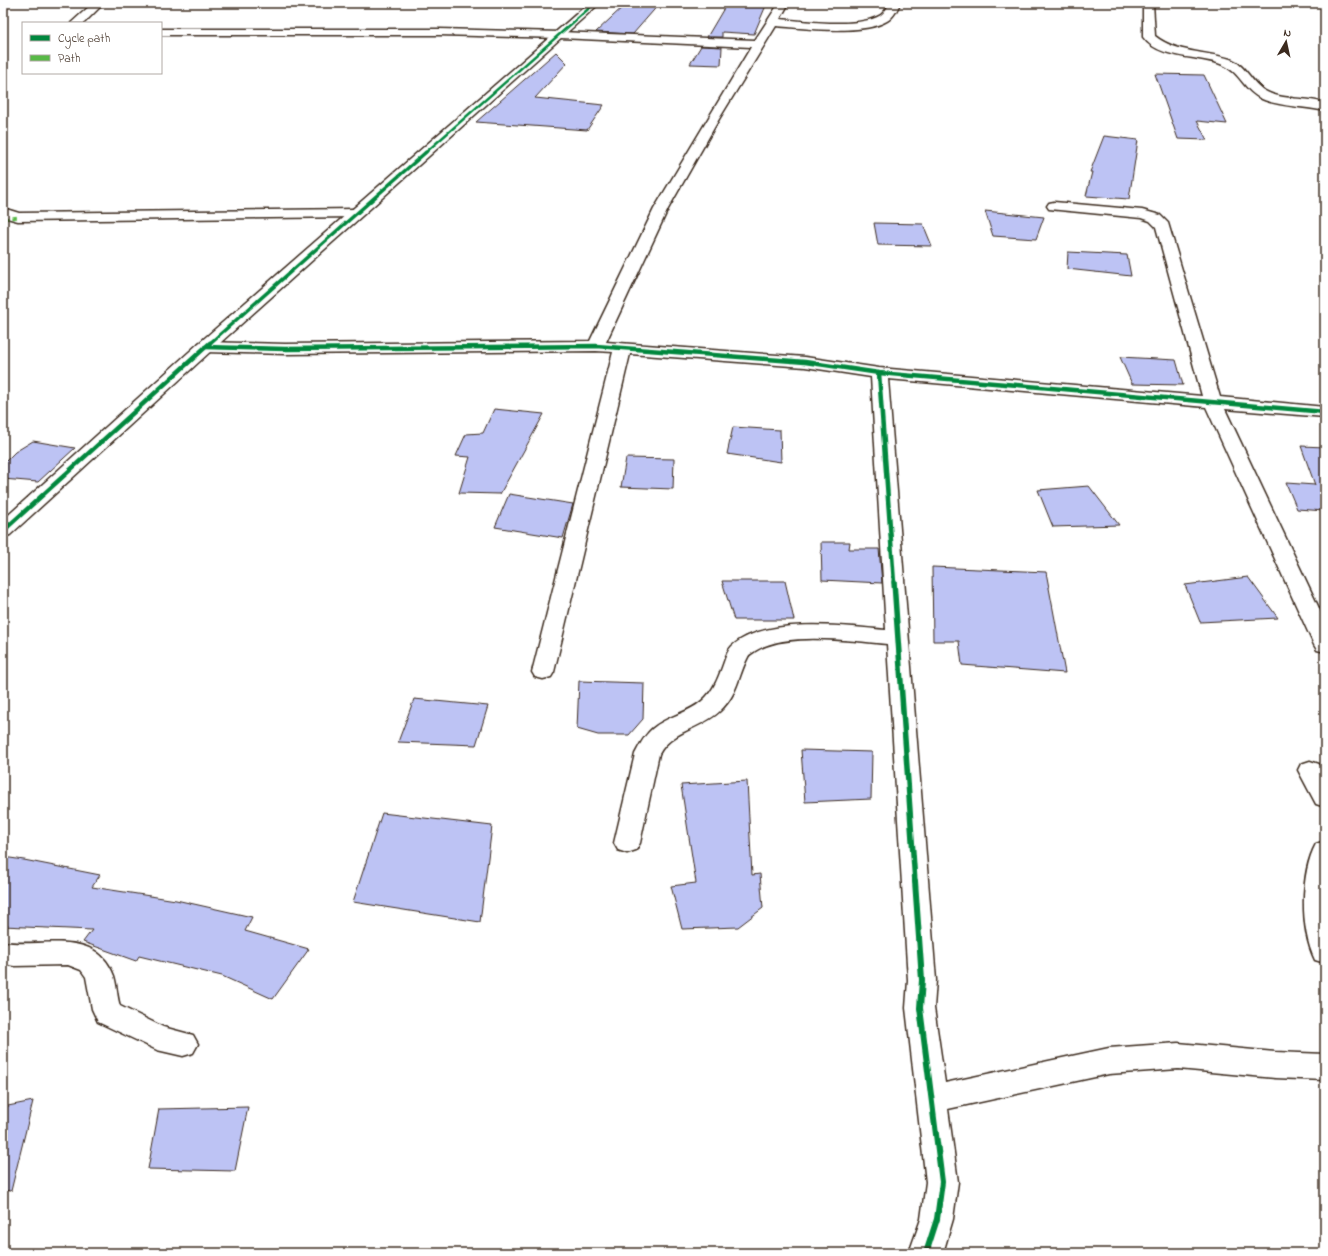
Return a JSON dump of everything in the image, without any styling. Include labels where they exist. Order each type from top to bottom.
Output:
[{"type":"street","points":[[78,22],[99,3]]},
{"type":"street","points":[[3,531],[205,346],[595,3]]},
{"type":"street","points":[[596,346],[661,209],[713,119],[784,3]]},
{"type":"street","points":[[773,22],[827,25],[863,24],[883,19],[892,11],[895,3]]},
{"type":"street","points":[[1148,3],[1149,37],[1154,43],[1236,66],[1254,90],[1261,94],[1284,101],[1325,107]]},
{"type":"street","points":[[162,32],[439,32],[560,35],[760,44]]},
{"type":"street","points":[[1054,206],[1142,214],[1155,218],[1161,223],[1213,403],[1325,645]]},
{"type":"street","points":[[3,212],[18,217],[356,214]]},
{"type":"street","points":[[205,346],[285,349],[596,346],[805,362],[879,373],[1325,412]]},
{"type":"street","points":[[543,672],[623,348]]},
{"type":"street","points":[[879,373],[922,980],[920,1008],[942,1182],[940,1208],[934,1236],[926,1253]]},
{"type":"street","points":[[627,843],[647,754],[652,742],[660,733],[705,711],[721,697],[739,652],[753,642],[772,635],[810,632],[898,638]]},
{"type":"street","points":[[1310,770],[1325,798]]},
{"type":"street","points":[[1325,851],[1318,885],[1317,915],[1325,952]]},
{"type":"street","points":[[3,953],[11,955],[56,952],[80,956],[92,963],[99,972],[104,1004],[108,1014],[157,1038],[183,1044]]},
{"type":"street","points":[[931,1099],[1109,1061],[1178,1056],[1276,1065],[1325,1067]]},
{"type":"building","points":[[627,3],[660,3],[633,34],[596,32]]},
{"type":"building","points":[[727,3],[767,3],[754,34],[722,32],[722,37],[707,37]]},
{"type":"building","points":[[701,46],[722,47],[721,65],[690,64]]},
{"type":"building","points":[[556,52],[567,63],[535,98],[604,105],[587,130],[476,122]]},
{"type":"building","points":[[1155,74],[1204,75],[1227,124],[1197,121],[1207,140],[1178,139]]},
{"type":"building","points":[[1104,136],[1138,140],[1129,199],[1086,196],[1092,172],[1090,172]]},
{"type":"building","points":[[985,211],[1044,217],[1036,239],[993,236]]},
{"type":"building","points":[[874,223],[923,224],[932,246],[878,245]]},
{"type":"building","points":[[1068,252],[1127,255],[1131,276],[1067,269]]},
{"type":"building","points":[[1120,357],[1176,360],[1183,385],[1132,384]]},
{"type":"building","points":[[494,409],[544,414],[500,494],[459,493],[470,457],[456,456],[466,434],[483,433]]},
{"type":"building","points":[[733,427],[780,430],[781,462],[727,454]]},
{"type":"building","points":[[33,441],[75,448],[38,482],[3,479],[3,464],[15,452]]},
{"type":"building","points":[[1301,446],[1325,447],[1325,511],[1297,509],[1286,483],[1315,485]]},
{"type":"building","points":[[626,458],[674,459],[673,489],[621,487]]},
{"type":"building","points":[[1089,486],[1119,525],[1053,527],[1038,490]]},
{"type":"building","points":[[509,494],[573,504],[563,538],[495,527]]},
{"type":"building","points":[[821,542],[850,542],[849,549],[879,549],[882,583],[822,580]]},
{"type":"building","points":[[932,567],[1046,572],[1065,673],[962,665],[959,641],[933,641]]},
{"type":"building","points":[[1248,577],[1278,618],[1200,622],[1185,585]]},
{"type":"building","points":[[722,581],[785,581],[794,620],[734,620]]},
{"type":"building","points":[[579,681],[644,683],[643,719],[629,735],[598,735],[577,729]]},
{"type":"building","points":[[414,699],[488,706],[476,745],[398,742]]},
{"type":"building","points":[[801,750],[872,752],[871,799],[805,802]]},
{"type":"building","points":[[747,781],[752,875],[760,874],[763,908],[738,927],[682,929],[671,886],[696,883],[681,785]]},
{"type":"building","points":[[382,813],[492,826],[480,922],[353,902]]},
{"type":"building","points":[[3,857],[100,875],[92,887],[176,900],[252,917],[245,931],[309,949],[273,999],[222,976],[139,956],[136,961],[83,942],[92,930],[3,926]]},
{"type":"building","points":[[33,1101],[11,1191],[3,1190],[3,1107]]},
{"type":"building","points":[[248,1107],[235,1171],[148,1169],[159,1109]]},
{"type":"marked path","points":[[3,219],[18,217]]},
{"type":"cycle path","points":[[3,531],[205,347],[595,3]]},
{"type":"cycle path","points":[[205,347],[285,349],[596,346],[805,362],[879,373],[1325,412]]},
{"type":"cycle path","points":[[879,373],[922,980],[920,1008],[942,1182],[937,1219],[926,1253]]}]
